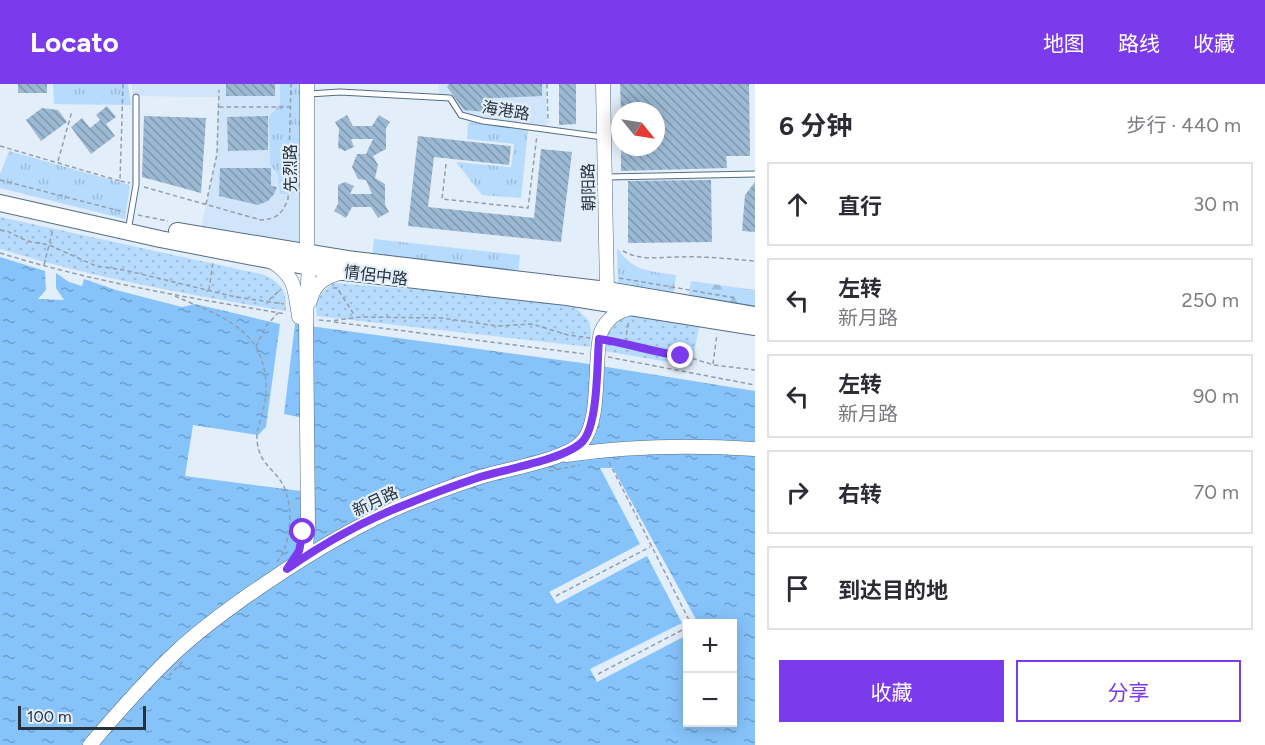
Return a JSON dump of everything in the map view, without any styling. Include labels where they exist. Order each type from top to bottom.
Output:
[{"type":"highway","name":"情侶中路","points":[[0,193],[129,223],[269,260],[347,259],[607,283],[755,315]]},
{"type":"highway","name":"情侶中路","points":[[0,203],[270,248],[344,272],[567,297],[755,327]]},
{"type":"street","name":"朝阳路","points":[[603,84],[607,283]]},
{"type":"street","name":"先烈路","points":[[298,317],[305,261],[307,89]]},
{"type":"street","points":[[269,260],[281,267],[292,279],[295,287],[308,525],[305,556]]},
{"type":"street","points":[[287,569],[299,551],[303,532],[299,441],[298,317],[317,285],[328,276],[344,272]]},
{"type":"street","points":[[599,339],[602,329],[612,317],[624,310],[637,308]]},
{"type":"street","name":"新月路","points":[[90,745],[130,697],[178,650],[230,608],[305,556],[332,540],[405,505],[479,477],[561,456],[583,441],[591,426],[599,339]]},
{"type":"street","points":[[561,456],[609,449],[689,446],[755,449]]},
{"type":"lane","name":"海港路","points":[[307,89],[450,98],[462,115],[483,121],[603,137]]},
{"type":"lane","points":[[129,223],[135,185],[135,96]]},
{"type":"lane","points":[[604,177],[755,174]]},
{"type":"path","points":[[120,181],[123,84]]},
{"type":"path","points":[[0,146],[261,220],[279,216],[288,199],[291,84]]},
{"type":"path","points":[[547,84],[548,130]]},
{"type":"path","points":[[206,204],[217,154],[219,90]]},
{"type":"path","points":[[218,107],[291,107]]},
{"type":"path","points":[[57,163],[72,111]]},
{"type":"path","points":[[446,164],[441,199],[528,208],[538,128]]},
{"type":"path","points":[[0,180],[129,223],[177,222]]},
{"type":"path","points":[[44,266],[53,227]]},
{"type":"path","points":[[0,230],[27,241],[50,245],[96,266],[124,270],[236,297],[289,305]]},
{"type":"path","points":[[623,251],[628,254],[658,259],[679,257],[755,261]]},
{"type":"path","points":[[0,253],[81,276],[171,295],[298,317],[598,357],[755,385]]},
{"type":"path","points":[[607,283],[745,300]]},
{"type":"path","points":[[171,295],[227,320],[239,328],[261,356],[266,390],[257,441],[260,455],[267,467],[283,485],[287,496],[290,531],[286,548],[272,566]]},
{"type":"path","points":[[256,347],[266,326],[279,313]]},
{"type":"path","points":[[330,321],[362,316],[441,318],[497,326],[532,324],[568,334],[620,342],[712,364],[755,370]]},
{"type":"path","points":[[712,364],[717,333]]},
{"type":"path","points":[[609,462],[688,619]]},
{"type":"path","points":[[542,473],[582,465]]},
{"type":"path","points":[[556,596],[651,546]]},
{"type":"path","points":[[598,674],[683,629]]},
{"type":"path","points":[[162,682],[187,658]]},
{"type":"shaded area","points":[[131,84],[307,84],[306,251],[200,235],[216,157],[218,97],[134,96]]},
{"type":"shaded area","points":[[439,84],[546,84],[547,129],[462,115],[450,98],[439,97]]},
{"type":"green space","points":[[53,84],[128,84],[131,105],[54,104]]},
{"type":"green space","points":[[280,84],[305,84],[305,193],[280,194],[278,175],[270,164],[269,117],[280,104]]},
{"type":"green space","points":[[468,122],[528,130],[521,198],[482,195],[456,162],[511,167],[514,144],[467,139]]},
{"type":"green space","points":[[9,151],[130,185],[125,219],[0,188],[0,174]]},
{"type":"green space","points":[[0,217],[265,275],[282,289],[286,311],[106,277],[0,249]]},
{"type":"green space","points":[[374,239],[520,255],[518,275],[372,259]]},
{"type":"green space","points":[[617,248],[636,266],[650,271],[676,275],[673,298],[618,290]]},
{"type":"green space","points":[[691,281],[755,290],[755,312],[688,299]]},
{"type":"green space","points":[[333,283],[501,296],[574,306],[589,321],[590,347],[317,316],[315,303]]},
{"type":"green space","points":[[631,313],[699,326],[692,366],[604,351],[606,326]]},
{"type":"water","points":[[0,257],[45,271],[46,290],[38,299],[64,300],[56,288],[56,273],[69,282],[82,286],[84,279],[182,307],[195,304],[280,324],[266,427],[258,435],[193,425],[185,476],[309,492],[313,420],[284,414],[295,324],[582,363],[755,391],[755,745],[0,745]]},
{"type":"pier","points":[[600,468],[613,468],[696,619],[683,619],[683,637],[597,682],[590,669],[682,623],[647,556],[557,604],[549,592],[640,544]]},
{"type":"building","points":[[18,84],[47,84],[47,93],[18,93]]},
{"type":"building","points":[[226,84],[275,84],[275,96],[226,96]]},
{"type":"building","points":[[449,84],[542,84],[542,96],[493,98],[485,112],[464,110],[447,87]]},
{"type":"building","points":[[559,84],[576,84],[576,124],[559,125]]},
{"type":"building","points":[[620,84],[749,84],[750,156],[726,156],[727,168],[621,171],[621,156],[665,156],[665,102],[621,102]]},
{"type":"building","points":[[107,106],[116,117],[106,124],[115,136],[91,154],[71,127],[82,118],[90,128],[100,120],[96,115]]},
{"type":"building","points":[[42,108],[58,110],[67,122],[41,141],[26,120]]},
{"type":"building","points":[[347,115],[353,126],[372,126],[379,115],[390,122],[386,128],[386,149],[373,156],[378,165],[375,178],[385,184],[385,205],[389,212],[378,218],[371,207],[352,207],[346,218],[334,211],[338,204],[338,185],[345,182],[354,186],[350,194],[372,194],[366,180],[358,179],[352,167],[357,154],[366,154],[373,139],[351,139],[354,147],[345,151],[338,148],[339,129],[335,122]]},
{"type":"building","points":[[144,116],[206,118],[201,193],[142,177]]},
{"type":"building","points":[[268,116],[268,150],[228,151],[227,117]]},
{"type":"building","points":[[418,136],[511,146],[509,165],[434,157],[428,207],[534,218],[541,149],[572,152],[561,242],[408,226]]},
{"type":"building","points":[[220,168],[271,168],[271,186],[277,187],[268,201],[258,205],[219,196]]},
{"type":"building","points":[[711,180],[712,242],[628,243],[628,181]]},
{"type":"building","points":[[755,182],[755,232],[742,231],[745,195]]},
{"type":"route","points":[[303,532],[299,551],[287,569],[332,540],[405,505],[479,477],[561,456],[574,449],[588,434],[593,419],[599,339],[681,356]]}]
